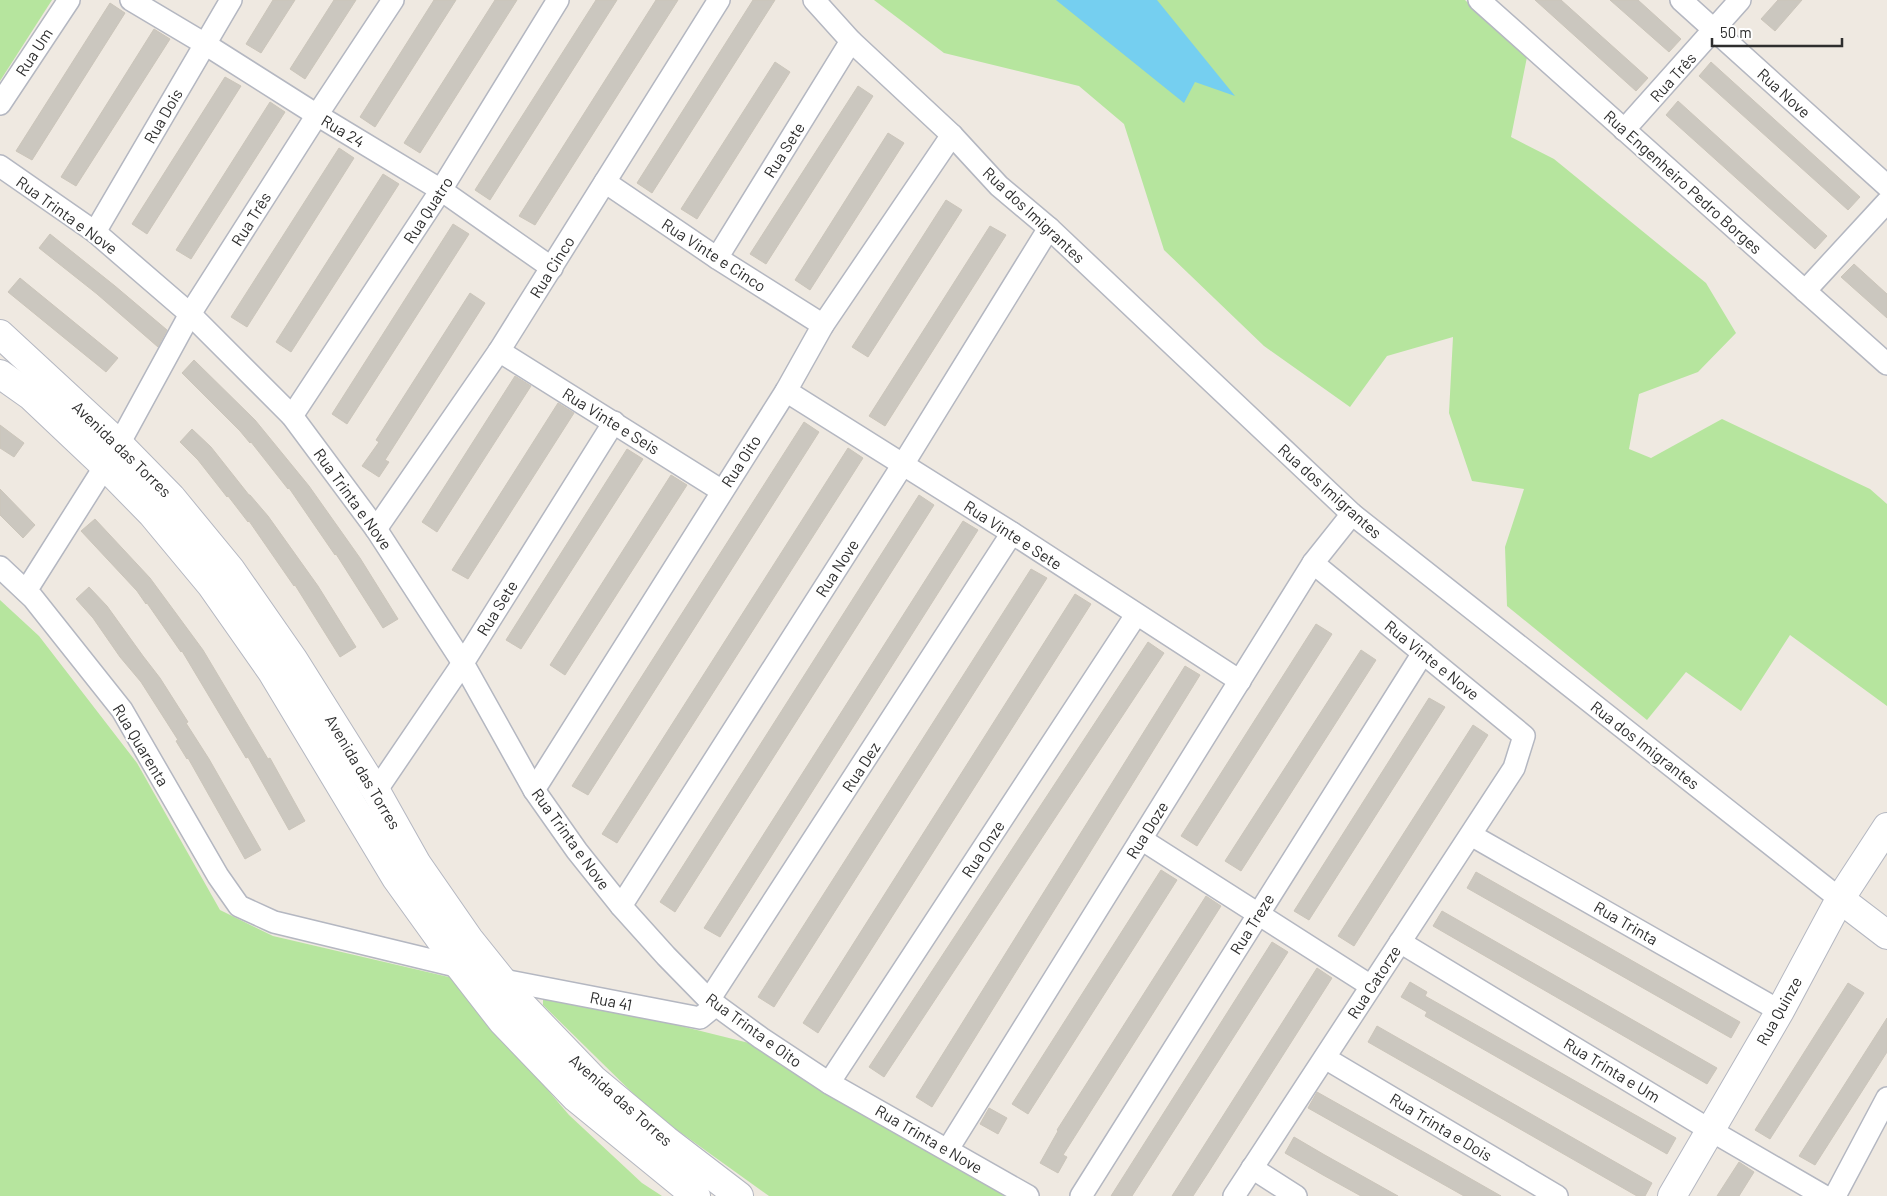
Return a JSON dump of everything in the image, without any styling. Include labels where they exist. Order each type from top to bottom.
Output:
[{"type":"main road","name":"Avenida das Torres","points":[[0,334],[112,455],[152,514],[211,585],[272,672],[396,878],[460,967],[502,1021],[576,1098],[696,1196]]},
{"type":"main road","name":"Avenida das Torres","points":[[0,374],[171,497],[231,570],[293,658],[376,791],[417,864],[469,938],[521,1004],[593,1079],[666,1140],[739,1196]]},
{"type":"main road","name":"Rua Quinze","points":[[1672,1196],[1780,1011],[1840,899],[1887,827]]},
{"type":"main road","name":"Rua dos Imigrantes","points":[[1840,899],[1887,935]]},
{"type":"street","name":"Rua Um","points":[[0,104],[69,0]]},
{"type":"street","name":"Rua 24","points":[[131,0],[441,190],[552,268]]},
{"type":"street","name":"Rua Dois","points":[[95,232],[231,0]]},
{"type":"street","name":"Rua Três","points":[[26,591],[112,455],[190,314],[393,0]]},
{"type":"street","name":"Rua Quatro","points":[[292,416],[441,190],[558,0]]},
{"type":"street","name":"Rua Cinco","points":[[376,529],[499,351],[720,0]]},
{"type":"street","name":"Rua dos Imigrantes","points":[[814,0],[851,41],[952,135],[1000,186],[1049,228],[1352,514],[1840,899]]},
{"type":"street","name":"Rua Engenheiro Pedro Borges","points":[[1479,0],[1887,364]]},
{"type":"street","name":"Rua Nove","points":[[1681,0],[1887,186]]},
{"type":"street","name":"Rua Três","points":[[1624,130],[1740,0]]},
{"type":"street","name":"Rua Sete","points":[[717,258],[851,41]]},
{"type":"street","name":"Rua Oito","points":[[534,790],[786,391],[824,325],[952,135]]},
{"type":"street","name":"Rua Trinta e Nove","points":[[0,166],[95,232],[190,314],[292,416],[376,529],[463,663],[534,790],[576,851],[621,906]]},
{"type":"street","name":"Rua Vinte e Cinco","points":[[605,182],[717,258],[824,325]]},
{"type":"street","points":[[1805,292],[1887,202]]},
{"type":"street","name":"Rua Nove","points":[[621,906],[902,466],[1049,228]]},
{"type":"street","name":"Rua Vinte e Seis","points":[[499,351],[722,491]]},
{"type":"street","name":"Rua Vinte e Sete","points":[[786,391],[902,466],[1012,533],[1240,681]]},
{"type":"street","name":"Rua Sete","points":[[376,791],[463,663],[614,422]]},
{"type":"street","name":"Rua Doze","points":[[948,1149],[1313,564],[1352,514]]},
{"type":"street","name":"Rua Dez","points":[[713,1003],[1012,533]]},
{"type":"street","name":"Rua Vinte e Nove","points":[[1313,564],[1524,736],[1514,768]]},
{"type":"street","name":"Rua Quarenta","points":[[0,567],[26,591],[122,710],[218,876],[239,906],[274,922],[460,967]]},
{"type":"street","name":"Rua Onze","points":[[829,1083],[1136,615]]},
{"type":"street","name":"Rua Treze","points":[[1081,1196],[1423,653]]},
{"type":"street","name":"Rua Catorze","points":[[1234,1196],[1514,768]]},
{"type":"street","name":"Rua Trinta","points":[[1471,835],[1780,1011]]},
{"type":"street","points":[[1141,839],[1371,986]]},
{"type":"street","name":"Rua Trinta e Oito","points":[[621,906],[666,956],[713,1003],[761,1038],[829,1083]]},
{"type":"street","name":"Rua Trinta e Um","points":[[1400,942],[1710,1130],[1824,1196]]},
{"type":"street","name":"Rua 41","points":[[503,980],[700,1018],[713,1003]]},
{"type":"street","name":"Rua Trinta e Dois","points":[[1324,1058],[1557,1196]]},
{"type":"street","name":"Rua Trinta e Nove","points":[[829,1083],[1028,1196]]},
{"type":"street","points":[[1835,1196],[1887,1098]]},
{"type":"street","points":[[1252,1168],[1296,1196]]},
{"type":"green space","points":[[0,0],[52,0],[0,81]]},
{"type":"green space","points":[[874,0],[1465,0],[1527,57],[1511,137],[1554,159],[1706,283],[1736,333],[1698,372],[1639,394],[1629,449],[1651,458],[1722,419],[1870,489],[1887,504],[1887,706],[1790,635],[1741,711],[1686,672],[1647,720],[1507,606],[1505,547],[1524,489],[1472,481],[1449,413],[1453,337],[1387,356],[1350,407],[1264,346],[1164,250],[1124,124],[1079,86],[944,53]]},
{"type":"green space","points":[[0,600],[39,636],[137,763],[220,910],[273,936],[453,978],[569,1115],[642,1183],[662,1196],[0,1196]]},
{"type":"green space","points":[[552,994],[749,1043],[1013,1196],[769,1196],[652,1112],[543,1005],[543,998]]},
{"type":"water","points":[[1056,0],[1157,0],[1235,96],[1195,82],[1184,103]]},
{"type":"building","points":[[273,0],[295,0],[261,53],[246,44]]},
{"type":"building","points":[[334,0],[356,0],[305,79],[290,69]]},
{"type":"building","points":[[434,0],[456,0],[375,127],[360,117]]},
{"type":"building","points":[[495,0],[517,0],[420,153],[404,143]]},
{"type":"building","points":[[596,0],[617,0],[490,200],[475,190]]},
{"type":"building","points":[[656,0],[678,0],[535,225],[519,216]]},
{"type":"building","points":[[753,0],[775,0],[652,193],[637,183]]},
{"type":"building","points":[[1535,0],[1561,0],[1648,78],[1636,91]]},
{"type":"building","points":[[1610,0],[1638,0],[1681,39],[1669,52]]},
{"type":"building","points":[[1778,0],[1802,0],[1775,31],[1761,19]]},
{"type":"building","points":[[110,3],[125,13],[32,160],[16,151]]},
{"type":"building","points":[[154,29],[170,39],[76,186],[61,177]]},
{"type":"building","points":[[775,62],[790,72],[697,219],[681,209]]},
{"type":"building","points":[[1711,62],[1860,197],[1848,210],[1699,76]]},
{"type":"building","points":[[225,77],[241,86],[147,234],[132,224]]},
{"type":"building","points":[[858,86],[873,96],[766,264],[750,254]]},
{"type":"building","points":[[1678,101],[1827,236],[1815,249],[1666,115]]},
{"type":"building","points":[[270,102],[285,112],[191,259],[176,250]]},
{"type":"building","points":[[888,133],[904,143],[810,290],[795,280]]},
{"type":"building","points":[[339,148],[354,158],[247,327],[231,317]]},
{"type":"building","points":[[383,174],[399,184],[291,352],[276,342]]},
{"type":"building","points":[[946,200],[962,210],[868,357],[852,347]]},
{"type":"building","points":[[453,224],[469,234],[347,424],[332,414]]},
{"type":"building","points":[[990,226],[1006,235],[885,426],[869,416]]},
{"type":"building","points":[[50,234],[167,330],[158,347],[97,294],[39,248]]},
{"type":"building","points":[[1854,264],[1887,294],[1887,318],[1841,277]]},
{"type":"building","points":[[20,278],[118,358],[106,372],[8,292]]},
{"type":"building","points":[[470,293],[485,303],[385,460],[389,462],[379,477],[362,466],[379,442],[376,440]]},
{"type":"building","points":[[194,360],[255,420],[309,486],[360,558],[398,619],[383,628],[336,554],[289,488],[251,442],[182,373]]},
{"type":"building","points":[[515,376],[531,386],[437,532],[422,522]]},
{"type":"building","points":[[558,403],[574,413],[468,579],[452,570]]},
{"type":"building","points":[[804,422],[819,432],[588,795],[572,786]]},
{"type":"building","points":[[0,425],[24,443],[14,457],[0,448]]},
{"type":"building","points":[[192,429],[211,447],[268,516],[318,586],[356,647],[340,657],[295,585],[249,521],[198,460],[180,442]]},
{"type":"building","points":[[848,448],[863,458],[617,843],[602,834]]},
{"type":"building","points":[[627,449],[643,459],[521,649],[506,640]]},
{"type":"building","points":[[671,475],[687,485],[565,675],[550,665]]},
{"type":"building","points":[[0,489],[35,525],[23,538],[0,515]]},
{"type":"building","points":[[919,495],[934,505],[675,912],[660,902]]},
{"type":"building","points":[[95,519],[150,578],[203,650],[268,759],[270,758],[305,821],[289,830],[248,757],[246,758],[182,651],[137,591],[81,531]]},
{"type":"building","points":[[963,521],[978,530],[720,937],[704,928]]},
{"type":"building","points":[[1031,569],[1047,578],[774,1007],[758,997]]},
{"type":"building","points":[[89,587],[107,606],[160,678],[188,722],[186,723],[261,850],[245,859],[188,758],[176,741],[178,740],[141,682],[120,657],[93,618],[76,599]]},
{"type":"building","points":[[1075,594],[1091,604],[818,1033],[803,1023]]},
{"type":"building","points":[[1316,624],[1332,634],[1197,846],[1181,836]]},
{"type":"building","points":[[1148,642],[1164,653],[884,1077],[869,1067]]},
{"type":"building","points":[[1361,650],[1376,660],[1241,871],[1225,861]]},
{"type":"building","points":[[1185,666],[1200,675],[932,1107],[916,1097]]},
{"type":"building","points":[[1429,698],[1445,707],[1309,920],[1294,911]]},
{"type":"building","points":[[1473,725],[1488,735],[1354,946],[1338,936]]},
{"type":"building","points":[[1161,870],[1177,880],[1028,1114],[1012,1104]]},
{"type":"building","points":[[1476,872],[1740,1022],[1731,1038],[1467,888]]},
{"type":"building","points":[[1206,896],[1221,906],[1063,1155],[1067,1157],[1058,1173],[1040,1163],[1057,1130]]},
{"type":"building","points":[[1442,911],[1717,1068],[1707,1084],[1433,926]]},
{"type":"building","points":[[1272,942],[1288,952],[1132,1196],[1111,1196]]},
{"type":"building","points":[[1317,968],[1332,978],[1208,1173],[1193,1196],[1172,1196]]},
{"type":"building","points":[[1410,982],[1427,992],[1425,996],[1676,1138],[1667,1154],[1425,1016],[1427,1012],[1401,997]]},
{"type":"building","points":[[1848,983],[1864,993],[1770,1139],[1755,1130]]},
{"type":"building","points":[[1887,1018],[1887,1052],[1815,1165],[1799,1156]]},
{"type":"building","points":[[1377,1026],[1652,1183],[1645,1196],[1637,1196],[1368,1042]]},
{"type":"building","points":[[1317,1092],[1501,1196],[1464,1196],[1308,1108]]},
{"type":"building","points":[[989,1108],[1007,1118],[998,1134],[980,1124]]},
{"type":"building","points":[[1294,1137],[1398,1196],[1361,1196],[1323,1175],[1285,1153]]},
{"type":"building","points":[[1739,1162],[1754,1172],[1739,1196],[1717,1196]]}]
